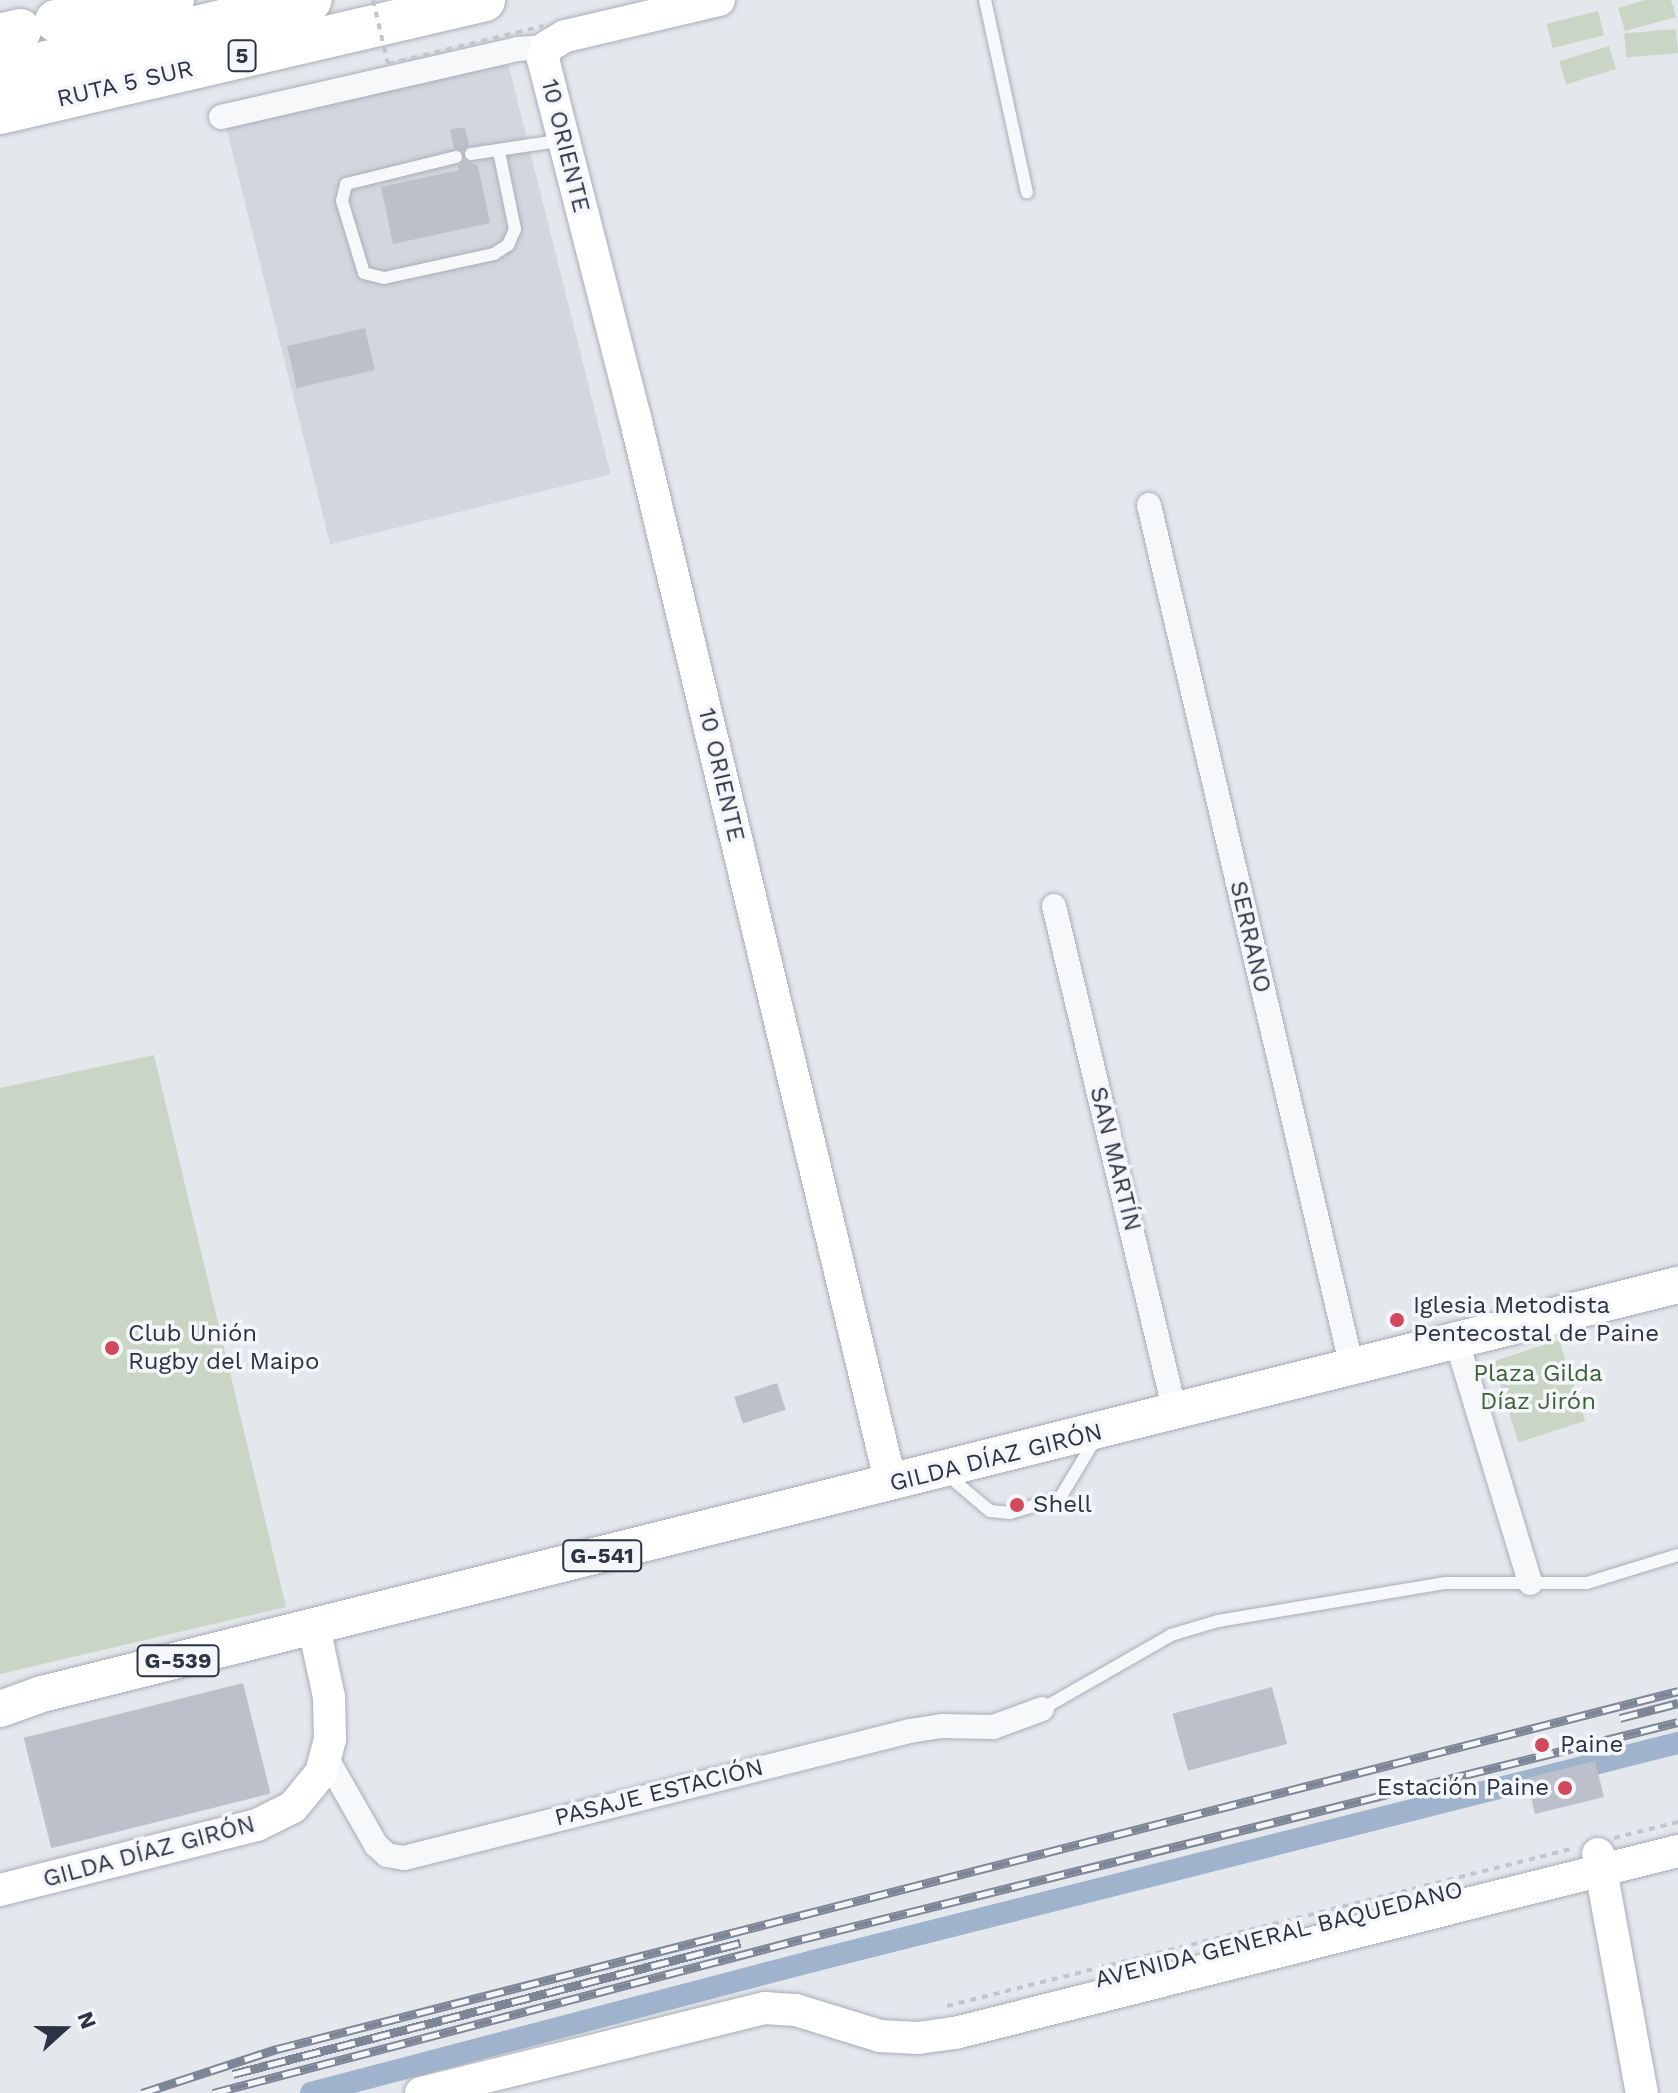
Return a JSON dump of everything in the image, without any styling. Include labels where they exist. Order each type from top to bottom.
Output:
[{"type":"highway","points":[[25,28],[173,0]]},
{"type":"highway","name":"RUTA 5 SUR","points":[[0,73],[311,0]]},
{"type":"highway","name":"RUTA 5 SUR","points":[[0,113],[484,0]]},
{"type":"main road","points":[[545,46],[565,36],[719,0]]},
{"type":"main road","name":"10 ORIENTE","points":[[545,46],[564,140],[635,417],[891,1484]]},
{"type":"main road","name":"GILDA DÍAZ GIRÓN","points":[[0,1709],[42,1694],[1678,1285]]},
{"type":"main road","name":"GILDA DÍAZ GIRÓN","points":[[0,1890],[270,1820],[303,1798],[327,1759],[331,1718],[314,1627]]},
{"type":"main road","name":"GILDA DÍAZ GIRÓN","points":[[0,1691],[42,1694]]},
{"type":"main road","name":"AVENIDA GENERAL BAQUEDANO","points":[[880,2036],[1678,1834]]},
{"type":"main road","name":"AVENIDA GENERAL BAQUEDANO","points":[[427,2092],[765,2008],[796,2010],[880,2036],[918,2038],[984,2026],[1597,1853],[1678,1851]]},
{"type":"main road","points":[[1597,1853],[1642,2093]]},
{"type":"street","points":[[221,117],[517,49],[545,46]]},
{"type":"street","name":"SERRANO","points":[[1149,505],[1352,1368]]},
{"type":"street","name":"SAN MARTÍN","points":[[1054,906],[1175,1412]]},
{"type":"street","points":[[1457,1342],[1530,1583]]},
{"type":"street","name":"PASAJE ESTACIÓN","points":[[327,1759],[376,1845],[387,1855],[404,1858],[910,1731],[942,1726],[993,1727],[1042,1709]]},
{"type":"lane","points":[[985,0],[1027,192]]},
{"type":"lane","points":[[471,154],[564,140]]},
{"type":"lane","points":[[456,157],[346,184],[342,201],[364,273],[384,278],[494,254],[508,245],[515,229],[499,152]]},
{"type":"lane","points":[[943,1471],[990,1511],[1010,1513],[1060,1498],[1099,1432]]},
{"type":"lane","points":[[1042,1709],[1171,1635],[1218,1621],[1446,1583],[1587,1583],[1678,1555]]},
{"type":"path","points":[[373,0],[388,64],[545,46]]},
{"type":"path","points":[[943,2019],[940,2008],[1597,1853],[1678,1822]]},
{"type":"shaded area","points":[[507,59],[611,474],[330,544],[227,129]]},
{"type":"green space","points":[[1645,0],[1671,0],[1676,17],[1625,31],[1618,8]]},
{"type":"green space","points":[[1598,11],[1604,35],[1553,48],[1547,24]]},
{"type":"green space","points":[[1676,29],[1678,53],[1626,57],[1624,34]]},
{"type":"green space","points":[[1609,46],[1616,69],[1566,84],[1559,61]]},
{"type":"green space","name":"Club Unión Rugby del Maipo","points":[[154,1055],[286,1607],[0,1674],[0,1088]]},
{"type":"green space","name":"Plaza Gilda Díaz Jirón","points":[[1559,1340],[1585,1421],[1519,1442],[1492,1362]]},
{"type":"building","points":[[465,127],[469,145],[463,151],[454,148],[450,130]]},
{"type":"building","points":[[464,160],[478,166],[490,223],[393,244],[381,187],[459,170],[458,166]]},
{"type":"building","points":[[365,328],[375,370],[297,388],[287,346]]},
{"type":"building","points":[[777,1383],[786,1410],[743,1424],[734,1397]]},
{"type":"building","points":[[243,1683],[271,1794],[51,1848],[24,1738]]},
{"type":"building","points":[[1272,1687],[1287,1744],[1188,1771],[1173,1714]]},
{"type":"building","name":"Estación Paine","points":[[1595,1761],[1604,1797],[1535,1814],[1526,1778]]},
{"type":"waterway","points":[[311,2093],[813,1961],[1678,1743]]},
{"type":"railway","points":[[142,2093],[277,2049],[1678,1691]]},
{"type":"railway","points":[[1620,1718],[1678,1703]]},
{"type":"railway","points":[[213,2093],[802,1939],[1678,1722]]},
{"type":"railway","points":[[233,2074],[740,1943]]},
{"type":"place","name":"Iglesia Metodista Pentecostal de Paine","points":[[1397,1320]]},
{"type":"place","name":"Club Unión Rugby del Maipo","points":[[112,1348]]},
{"type":"place","name":"Shell","points":[[1017,1505]]},
{"type":"place","name":"Paine","points":[[1542,1745]]},
{"type":"place","name":"Estación Paine","points":[[1565,1788]]}]
